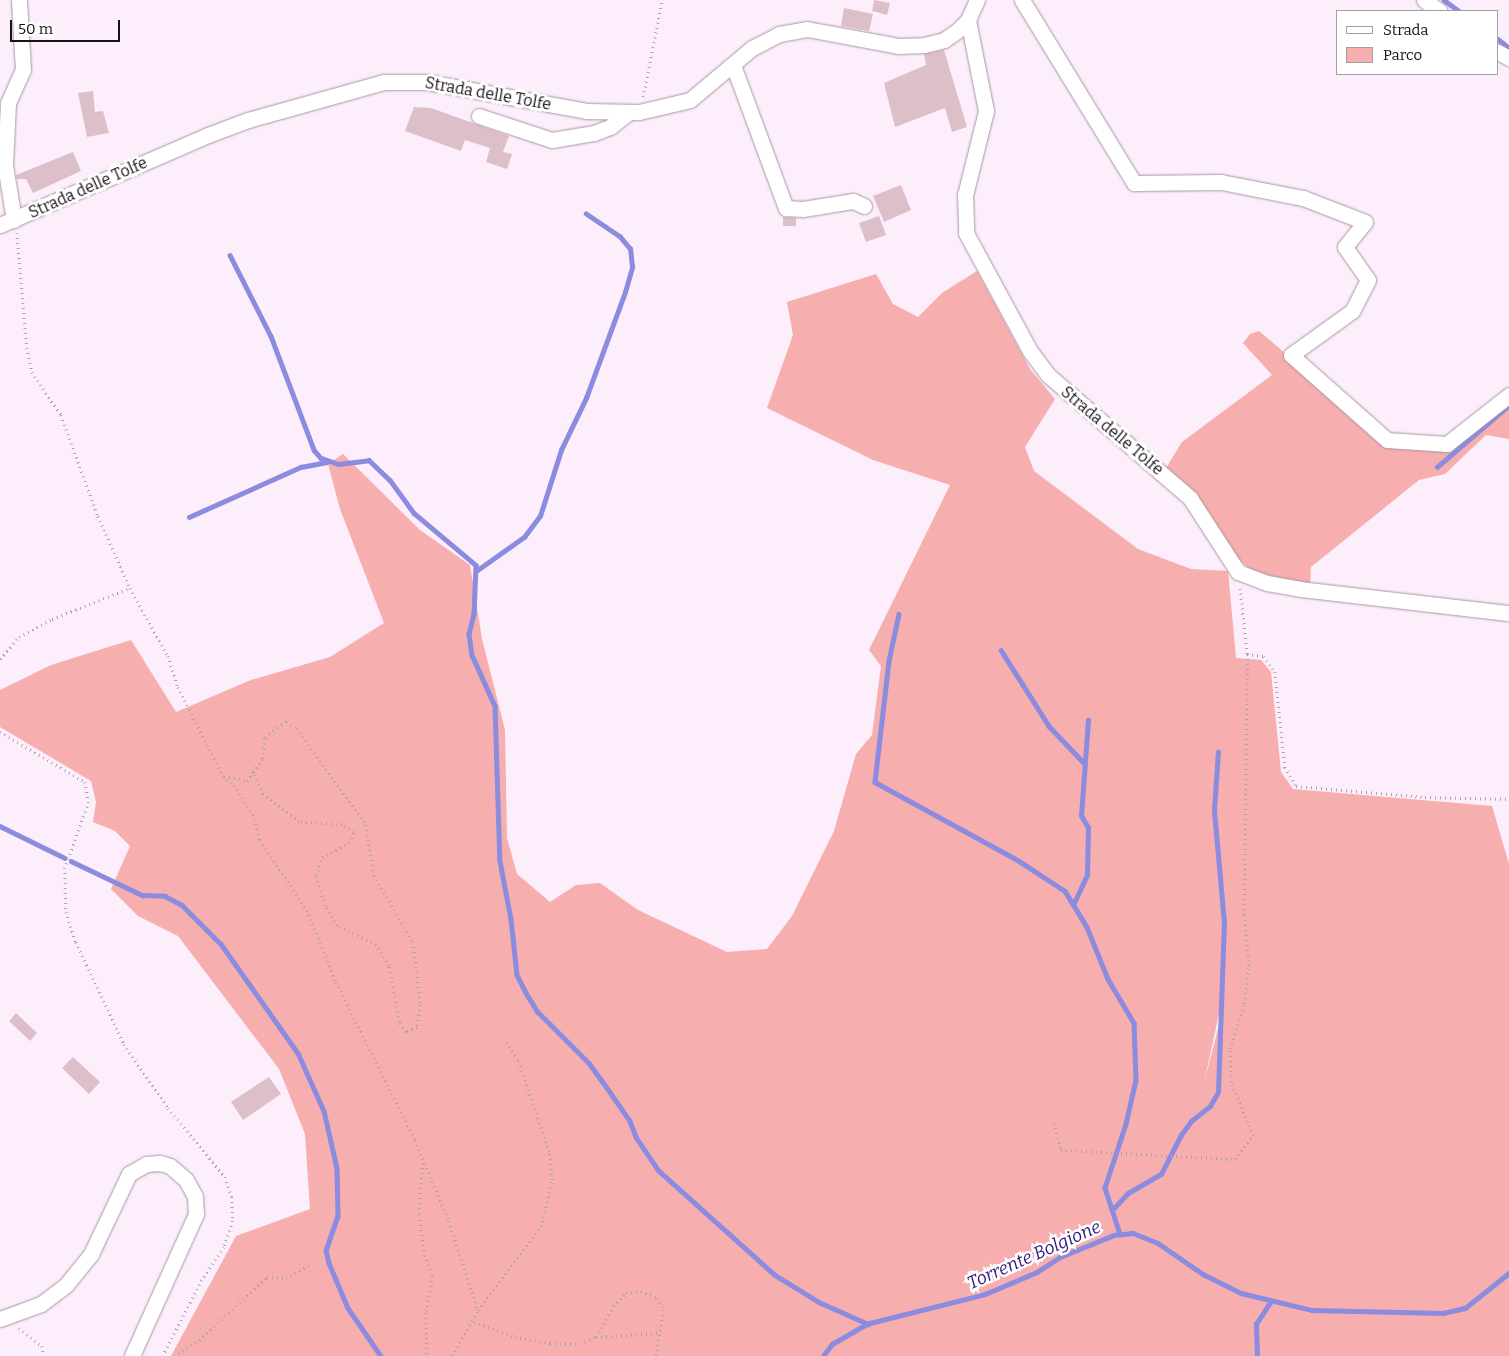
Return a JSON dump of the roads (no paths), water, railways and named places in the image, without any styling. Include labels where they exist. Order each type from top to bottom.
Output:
[{"type":"street","points":[[7,223],[5,165],[8,103],[23,70],[19,0]]},
{"type":"street","name":"Strada delle Tolfe","points":[[7,223],[224,129],[384,82],[427,82],[586,112],[634,112],[690,100],[766,40],[792,31],[837,33],[900,46],[924,46],[944,40],[968,20],[977,0]]},
{"type":"street","points":[[1022,0],[1134,183],[1221,182],[1303,198],[1365,222],[1344,247],[1368,280],[1352,311],[1291,355],[1387,440],[1446,444],[1509,395]]},
{"type":"street","points":[[1424,0],[1439,10]]},
{"type":"street","name":"Strada delle Tolfe","points":[[968,20],[986,111],[965,194],[964,223],[971,244],[1030,351],[1048,375],[1190,498],[1238,572],[1268,584],[1300,589],[1509,613]]},
{"type":"street","points":[[733,65],[786,208],[803,209],[853,201],[864,206]]},
{"type":"street","points":[[479,116],[552,140],[594,133],[634,112]]},
{"type":"street","points":[[6,1321],[48,1300],[76,1275],[95,1246],[129,1174],[146,1164],[170,1166],[195,1196],[196,1214],[132,1356]]},
{"type":"waterway","points":[[1444,0],[1458,10]]},
{"type":"waterway","points":[[1499,40],[1509,48]]},
{"type":"waterway","points":[[476,571],[524,537],[540,516],[561,450],[586,398],[625,292],[632,267],[630,249],[620,237],[586,214]]},
{"type":"waterway","points":[[230,255],[271,336],[314,450],[321,458],[338,464],[369,460],[390,480],[414,513],[476,565],[474,614],[469,634],[472,655],[495,706],[500,861],[511,919],[517,975],[526,993],[538,1012],[589,1063],[630,1121],[636,1137],[658,1170],[775,1275],[819,1302],[868,1324]]},
{"type":"waterway","points":[[1437,467],[1509,405]]},
{"type":"waterway","points":[[189,517],[301,467],[327,462]]},
{"type":"waterway","points":[[899,614],[889,661],[875,782],[1019,861],[1065,891],[1087,927],[1108,979],[1134,1023],[1136,1080],[1126,1124],[1105,1188],[1120,1234]]},
{"type":"waterway","points":[[1001,650],[1049,726],[1085,764]]},
{"type":"waterway","points":[[1074,903],[1087,875],[1088,828],[1081,816],[1088,720]]},
{"type":"waterway","points":[[1113,1209],[1128,1193],[1161,1174],[1181,1135],[1191,1121],[1210,1106],[1218,1092],[1224,923],[1214,810],[1218,752]]},
{"type":"waterway","points":[[0,826],[65,858]]},
{"type":"waterway","points":[[71,861],[142,895],[165,896],[182,905],[221,944],[298,1053],[324,1111],[337,1168],[338,1216],[326,1250],[329,1263],[348,1308],[381,1356]]},
{"type":"waterway","name":"Torrente Bolgione","points":[[823,1356],[832,1344],[866,1324],[985,1294],[1037,1272],[1060,1257],[1114,1235],[1133,1233],[1158,1243],[1203,1274],[1241,1293],[1312,1310],[1443,1313],[1465,1308],[1509,1273]]},
{"type":"waterway","points":[[1257,1356],[1256,1324],[1271,1301]]}]
